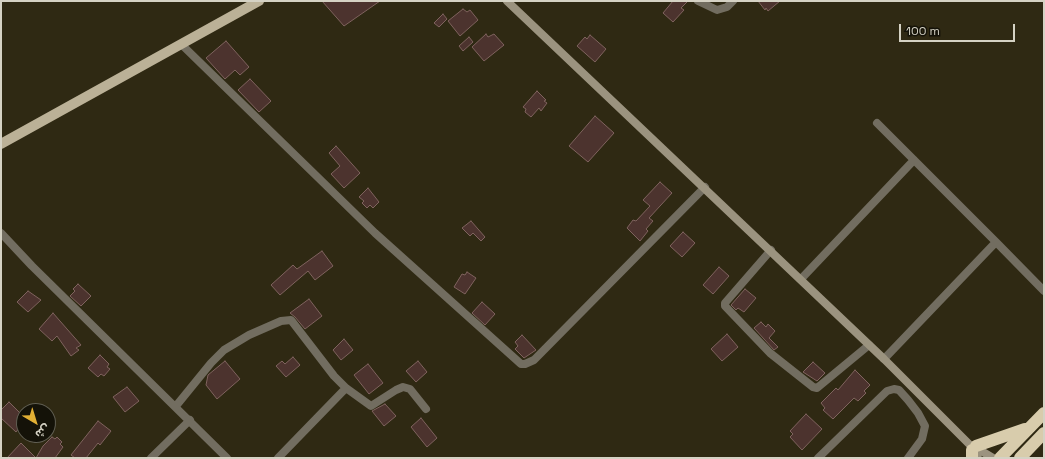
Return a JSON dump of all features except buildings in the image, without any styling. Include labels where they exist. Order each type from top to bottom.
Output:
[{"type":"highway","points":[[1000,458],[1044,413]]},
{"type":"highway","points":[[974,451],[1030,427]]},
{"type":"highway","points":[[1020,458],[1044,433]]},
{"type":"highway","points":[[1029,458],[1032,446]]},
{"type":"main road","points":[[1,144],[259,1]]},
{"type":"street","points":[[508,1],[884,359],[974,451],[993,458]]},
{"type":"street","points":[[698,1],[717,10],[728,7],[733,1]]},
{"type":"street","points":[[181,44],[375,233],[520,364],[525,364],[534,360],[705,187]]},
{"type":"street","points":[[878,123],[1044,291]]},
{"type":"street","points":[[801,279],[914,160]]},
{"type":"street","points":[[1,233],[32,266],[176,406],[227,458]]},
{"type":"street","points":[[884,359],[996,242]]},
{"type":"street","points":[[771,250],[725,303],[728,311],[770,353],[813,387],[817,388],[869,345]]},
{"type":"street","points":[[176,406],[211,363],[224,350],[249,335],[288,319],[293,322],[334,376],[346,388],[371,406],[403,387],[410,389],[426,410]]},
{"type":"street","points":[[278,458],[346,388]]},
{"type":"street","points":[[818,458],[887,391],[894,389],[899,390],[908,400],[918,413],[925,426],[922,439],[908,458]]},
{"type":"street","points":[[151,458],[190,420]]}]
